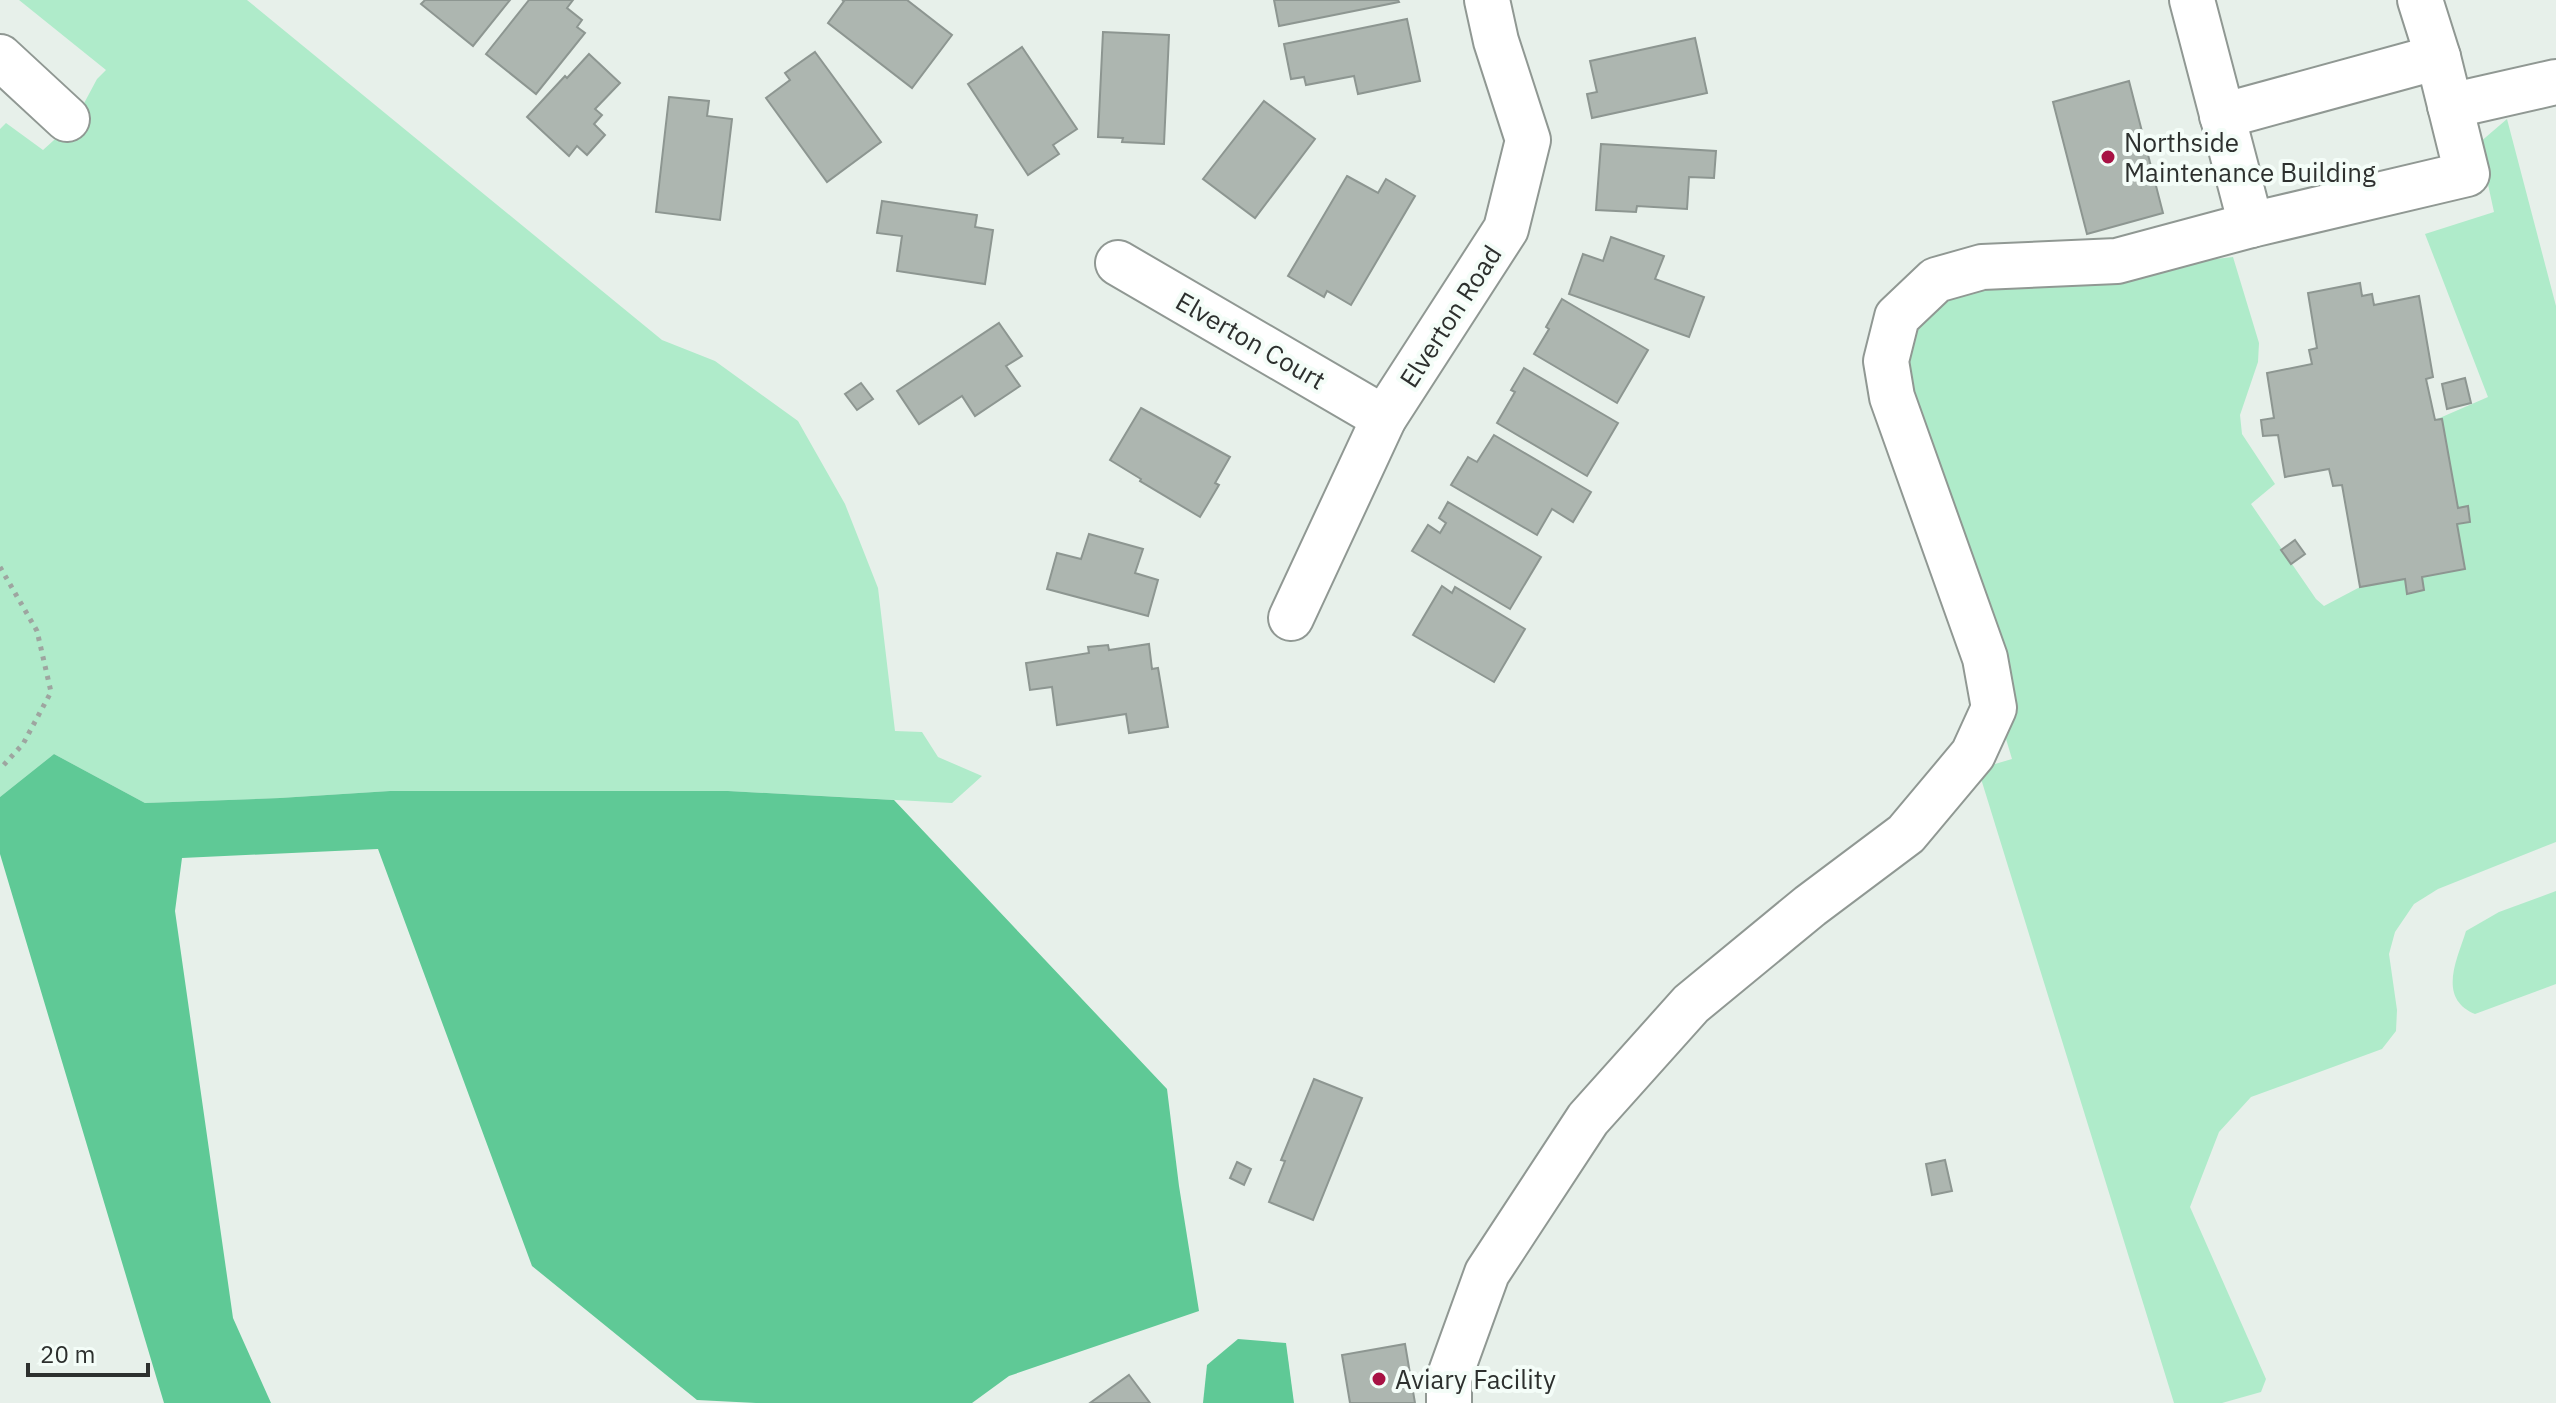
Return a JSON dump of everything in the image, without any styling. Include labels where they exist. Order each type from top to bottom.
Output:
[{"type":"street","name":"Elverton Road","points":[[1291,618],[1384,418],[1506,229],[1528,140],[1496,41],[1487,0]]},
{"type":"street","points":[[2192,0],[2251,225]]},
{"type":"street","points":[[1449,1403],[1449,1378],[1487,1273],[1588,1119],[1691,1004],[1810,906],[1906,834],[1973,754],[1994,708],[1985,658],[1892,397],[1886,361],[1897,317],[1936,280],[1982,267],[2117,261],[2251,225],[2467,174],[2438,57],[2420,0]]},
{"type":"street","points":[[0,57],[67,119]]},
{"type":"street","points":[[2222,116],[2438,57]]},
{"type":"street","points":[[2450,106],[2556,82]]},
{"type":"street","name":"Elverton Court","points":[[1118,263],[1384,418]]},
{"type":"path","points":[[0,567],[37,631],[51,692],[23,744],[0,769]]},
{"type":"green space","points":[[19,0],[247,0],[662,340],[715,361],[798,421],[845,504],[878,588],[895,731],[922,732],[938,757],[982,776],[952,803],[728,791],[390,791],[145,803],[54,754],[0,797],[0,129],[6,123],[43,150],[74,122],[97,79],[106,70]]},
{"type":"green space","points":[[2507,119],[2556,306],[2556,842],[2438,889],[2414,904],[2395,932],[2389,954],[2397,1010],[2396,1031],[2382,1049],[2251,1097],[2219,1132],[2190,1207],[2266,1379],[2261,1392],[2222,1403],[2174,1403],[1978,769],[2012,759],[1894,363],[1906,325],[1947,286],[2233,257],[2259,343],[2258,362],[2240,415],[2242,434],[2275,484],[2251,504],[2316,599],[2324,606],[2360,587],[2405,579],[2407,593],[2422,577],[2465,569],[2457,524],[2470,521],[2468,506],[2458,508],[2442,419],[2435,420],[2488,397],[2425,234],[2494,212],[2479,143]]},
{"type":"green space","points":[[54,754],[145,803],[390,791],[728,791],[894,800],[1167,1089],[1199,1311],[1009,1376],[972,1403],[697,1400],[532,1266],[378,849],[182,858],[175,911],[233,1318],[271,1403],[164,1403],[0,854],[0,797]]},
{"type":"green space","points":[[2556,891],[2556,984],[2475,1014],[2463,1007],[2456,998],[2453,977],[2466,931],[2499,912]]},
{"type":"green space","points":[[1238,1339],[1286,1343],[1294,1403],[1203,1403],[1207,1365]]},
{"type":"building","points":[[425,0],[510,0],[473,46],[421,4]]},
{"type":"building","points":[[529,0],[573,0],[567,8],[582,20],[577,27],[585,33],[536,94],[486,54]]},
{"type":"building","points":[[842,0],[907,0],[952,35],[912,88],[828,23]]},
{"type":"building","points":[[1274,0],[1398,0],[1399,2],[1279,26]]},
{"type":"building","points":[[1407,19],[1420,81],[1358,94],[1354,76],[1306,85],[1304,77],[1291,79],[1284,44]]},
{"type":"building","points":[[1103,32],[1169,35],[1164,144],[1122,142],[1123,138],[1098,137]]},
{"type":"building","points":[[1695,38],[1707,93],[1592,118],[1587,94],[1597,92],[1590,61]]},
{"type":"building","points":[[1022,47],[1077,129],[1053,145],[1059,154],[1028,175],[968,84]]},
{"type":"building","points":[[815,52],[881,142],[827,182],[766,98],[790,80],[785,73]]},
{"type":"building","points":[[589,54],[620,83],[595,109],[602,115],[594,124],[605,135],[587,155],[577,146],[569,156],[527,117]]},
{"type":"building","name":"Northside Maintenance Building","points":[[2129,81],[2163,213],[2087,234],[2053,102]]},
{"type":"building","points":[[669,97],[709,101],[707,116],[732,119],[720,220],[656,212]]},
{"type":"building","points":[[1264,101],[1315,139],[1255,218],[1203,179]]},
{"type":"building","points":[[1601,144],[1716,151],[1714,178],[1689,177],[1687,209],[1637,206],[1636,212],[1596,210]]},
{"type":"building","points":[[1347,176],[1378,193],[1386,179],[1415,196],[1351,305],[1327,291],[1324,297],[1288,276]]},
{"type":"building","points":[[882,201],[977,215],[975,227],[993,230],[985,284],[897,271],[902,236],[877,233]]},
{"type":"building","points":[[1611,237],[1664,256],[1655,279],[1704,297],[1689,337],[1569,294],[1583,254],[1603,261]]},
{"type":"building","points":[[2360,283],[2362,296],[2372,294],[2374,305],[2419,296],[2433,377],[2426,379],[2435,420],[2442,419],[2458,508],[2468,506],[2470,522],[2457,524],[2465,569],[2422,577],[2424,590],[2407,594],[2405,579],[2360,587],[2342,485],[2333,486],[2329,469],[2285,477],[2278,435],[2263,436],[2261,420],[2274,418],[2267,373],[2312,364],[2309,350],[2317,348],[2308,293]]},
{"type":"building","points":[[1562,299],[1648,350],[1617,403],[1534,354]]},
{"type":"building","points":[[999,323],[1022,356],[1006,366],[1020,386],[975,416],[962,396],[919,424],[897,391]]},
{"type":"building","points":[[1524,368],[1618,423],[1587,476],[1497,423],[1515,392],[1511,390]]},
{"type":"building","points":[[2465,378],[2471,403],[2447,409],[2442,384]]},
{"type":"building","points":[[861,383],[873,399],[857,410],[845,394]]},
{"type":"building","points":[[1141,408],[1230,457],[1215,483],[1219,485],[1200,517],[1110,460]]},
{"type":"building","points":[[1494,435],[1591,492],[1573,522],[1552,509],[1537,535],[1451,485],[1468,457],[1477,462]]},
{"type":"building","points":[[1448,502],[1541,557],[1510,609],[1412,551],[1428,525],[1440,533],[1446,523],[1439,518]]},
{"type":"building","points":[[1089,534],[1143,549],[1135,573],[1158,580],[1148,616],[1047,589],[1057,553],[1081,559]]},
{"type":"building","points":[[2295,540],[2305,554],[2291,564],[2281,550]]},
{"type":"building","points":[[1442,586],[1452,593],[1455,587],[1525,629],[1494,682],[1413,635]]},
{"type":"building","points":[[1149,644],[1152,669],[1158,668],[1168,727],[1129,733],[1126,714],[1057,725],[1052,687],[1030,690],[1026,663],[1089,653],[1088,647],[1108,645],[1109,650]]},
{"type":"building","points":[[1314,1079],[1362,1098],[1313,1220],[1269,1202],[1285,1161],[1281,1160]]},
{"type":"building","points":[[1945,1160],[1952,1191],[1932,1195],[1926,1164]]},
{"type":"building","points":[[1237,1162],[1251,1169],[1244,1185],[1230,1178]]},
{"type":"building","name":"Aviary Facility","points":[[1405,1344],[1415,1403],[1350,1403],[1342,1355]]},
{"type":"building","points":[[1129,1375],[1150,1403],[1090,1403]]},
{"type":"place","name":"Northside Maintenance Building","points":[[2108,157]]},
{"type":"place","name":"Aviary Facility","points":[[1379,1379]]}]
